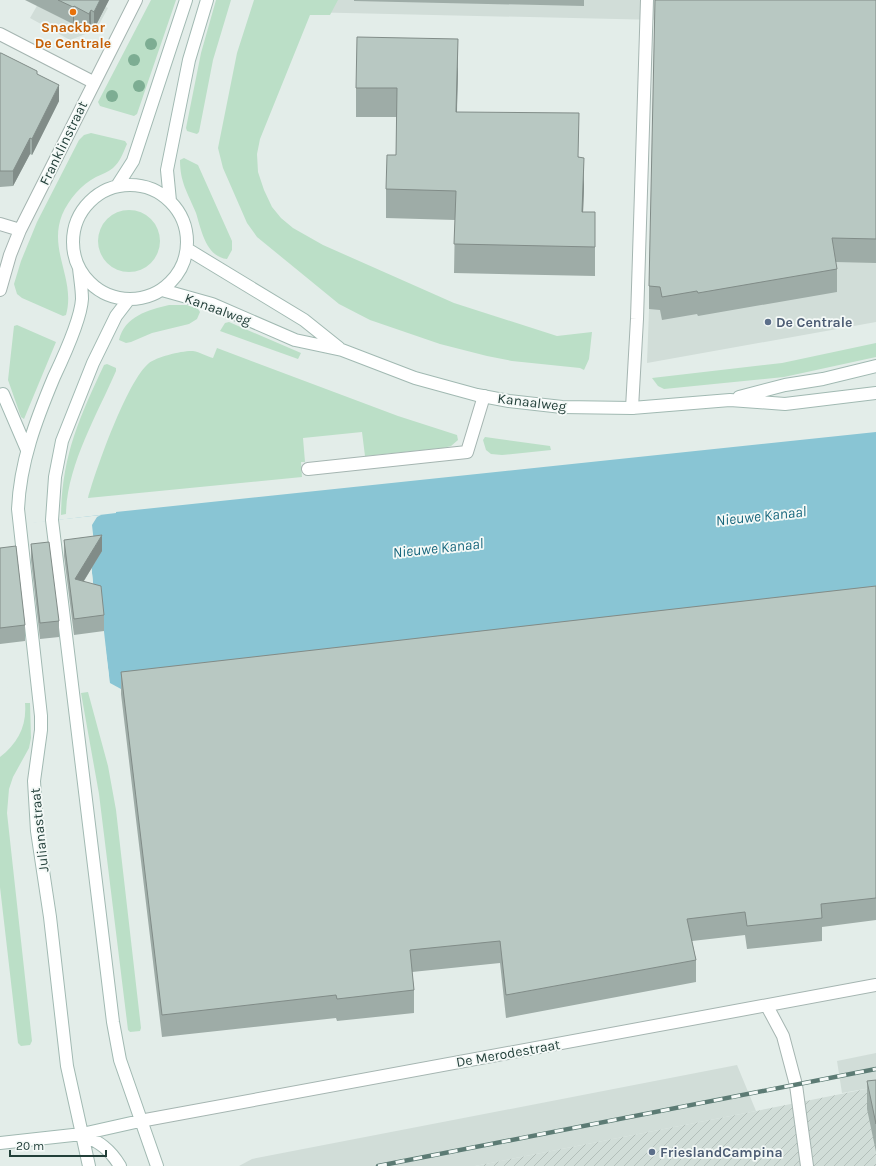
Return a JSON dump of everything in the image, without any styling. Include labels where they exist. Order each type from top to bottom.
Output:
[{"type":"main road","name":"Franklinstraat","points":[[0,290],[10,255],[20,230],[93,82],[136,0]]},
{"type":"main road","points":[[118,186],[134,161],[186,0]]},
{"type":"main road","points":[[170,201],[167,170],[189,60],[207,0]]},
{"type":"main road","points":[[632,408],[637,318],[646,0]]},
{"type":"main road","points":[[0,34],[93,82]]},
{"type":"main road","points":[[27,450],[37,418],[74,326],[82,299],[79,268],[74,251],[73,234],[78,218],[88,204],[101,192],[118,186],[136,185],[154,190],[170,201],[181,215],[187,232],[188,249],[183,265],[174,279],[162,290],[146,297],[129,299],[109,296],[92,284],[79,268]]},
{"type":"main road","points":[[0,224],[20,230]]},
{"type":"main road","name":"Kanaalweg","points":[[188,249],[304,320],[342,350]]},
{"type":"main road","name":"Kanaalweg","points":[[162,290],[212,304],[295,340],[342,350],[415,378],[484,396],[562,407],[632,408],[730,400],[785,404],[876,393]]},
{"type":"main road","points":[[129,299],[116,316],[94,363],[62,442],[55,477],[52,520],[113,1022],[120,1060],[140,1121],[157,1166]]},
{"type":"main road","name":"Kanaalweg","points":[[730,400],[785,384],[823,379],[876,366]]},
{"type":"main road","points":[[2,390],[27,450]]},
{"type":"main road","points":[[308,469],[467,452],[484,396]]},
{"type":"main road","name":"Julianastraat","points":[[27,450],[19,493],[19,524],[38,684],[41,730],[34,781],[37,831],[50,917],[65,1053],[88,1166]]},
{"type":"main road","name":"De Merodestraat","points":[[0,1143],[82,1134],[140,1121],[876,985]]},
{"type":"main road","points":[[767,1006],[783,1036],[796,1085],[807,1166]]},
{"type":"main road","points":[[82,1134],[100,1143],[110,1151],[120,1166]]},
{"type":"shaded area","points":[[93,0],[108,8],[96,30],[70,40],[30,18],[38,4]]},
{"type":"shaded area","points":[[302,0],[876,0],[876,322],[647,363],[660,20],[302,12]]},
{"type":"shaded area","points":[[876,1053],[876,1087],[842,1093],[837,1061]]},
{"type":"shaded area","points":[[737,1065],[756,1111],[475,1166],[239,1166],[252,1159]]},
{"type":"shaded area","name":"FrieslandCampina","points":[[876,1087],[876,1166],[475,1166],[756,1111]]},
{"type":"green space","points":[[151,0],[176,0],[137,114],[134,116],[100,106],[98,102]]},
{"type":"green space","points":[[216,0],[231,0],[213,60],[199,132],[197,134],[187,131],[186,128],[201,53]]},
{"type":"green space","points":[[254,0],[338,0],[330,15],[310,15],[260,139],[257,154],[258,172],[272,207],[281,218],[293,228],[323,245],[454,303],[557,336],[592,332],[589,359],[584,370],[580,368],[512,361],[487,356],[440,344],[370,320],[339,304],[257,237],[247,223],[223,168],[218,148],[237,53]]},
{"type":"green space","points":[[91,133],[125,141],[127,144],[118,163],[109,171],[96,177],[80,188],[68,203],[62,215],[58,241],[68,289],[66,315],[63,316],[22,298],[17,294],[14,284],[21,261],[37,222],[79,140],[84,135]]},
{"type":"green space","points":[[184,158],[198,165],[232,241],[232,250],[227,259],[220,257],[209,248],[202,234],[196,213],[187,194],[181,175],[180,160]]},
{"type":"green space","points":[[129,210],[146,215],[151,219],[155,224],[160,241],[155,258],[151,263],[146,267],[129,272],[112,267],[107,263],[103,258],[98,241],[103,224],[107,219],[112,215]]},
{"type":"green space","points":[[169,305],[187,305],[198,309],[200,312],[197,319],[189,324],[152,333],[131,342],[126,343],[119,340],[126,325],[138,315]]},
{"type":"green space","points":[[229,322],[301,353],[298,359],[220,331],[225,323]]},
{"type":"green space","points":[[17,325],[56,342],[24,419],[21,417],[8,380],[14,326]]},
{"type":"green space","points":[[876,343],[876,357],[784,377],[664,389],[658,386],[652,378],[782,363]]},
{"type":"green space","points":[[217,348],[398,416],[457,435],[458,440],[451,446],[443,448],[365,456],[362,432],[303,438],[305,462],[301,462],[302,477],[88,498],[113,426],[131,388],[140,373],[149,363],[170,354],[193,351],[213,358]]},
{"type":"green space","points":[[107,364],[116,368],[116,371],[77,459],[68,496],[66,514],[61,515],[62,494],[68,456],[87,402],[104,365]]},
{"type":"green space","points":[[485,437],[550,446],[551,450],[502,455],[491,454],[486,450],[483,440]]},
{"type":"green space","points":[[88,692],[108,766],[116,810],[141,1028],[140,1031],[130,1032],[128,1030],[99,794],[81,693]]},
{"type":"green space","points":[[25,703],[30,703],[31,738],[29,748],[13,777],[9,789],[7,813],[32,1041],[30,1045],[21,1046],[18,1043],[0,887],[0,757],[12,746],[23,727]]},
{"type":"water","name":"Nieuwe Kanaal","points":[[876,432],[876,592],[803,611],[121,689],[110,683],[103,631],[95,602],[91,563],[0,527],[116,512]]},
{"type":"pier","points":[[101,515],[97,517],[92,525],[96,561],[91,564],[95,601],[101,605],[109,676],[0,688],[0,642],[102,629],[95,604],[0,614],[0,572],[90,561],[93,554],[0,566],[0,526]]},
{"type":"building","points":[[58,0],[100,0],[94,12],[91,10],[89,14]]},
{"type":"building","points":[[655,0],[876,0],[876,239],[832,238],[837,269],[698,293],[697,291],[662,297],[660,287],[649,286]]},
{"type":"building","points":[[357,37],[458,39],[456,112],[579,113],[578,157],[584,158],[582,212],[595,212],[595,247],[454,244],[456,191],[386,189],[387,155],[396,155],[397,88],[356,88]]},
{"type":"building","points":[[0,53],[37,71],[37,74],[59,85],[32,139],[30,138],[13,171],[0,171]]},
{"type":"building","points":[[102,535],[75,579],[101,586],[104,615],[74,619],[64,540]]},
{"type":"building","points":[[49,542],[59,621],[40,623],[31,544]]},
{"type":"building","points":[[16,546],[25,625],[0,628],[0,548]]},
{"type":"building","points":[[876,586],[876,898],[821,904],[822,918],[747,926],[745,912],[687,919],[696,960],[506,995],[500,941],[410,950],[414,990],[337,999],[336,995],[162,1015],[121,672]]},
{"type":"building","points":[[876,1080],[876,1124],[867,1081]]},
{"type":"railway","points":[[378,1166],[876,1069]]},
{"type":"place","name":"Snackbar De Centrale","points":[[73,12]]},
{"type":"place","name":"De Centrale","points":[[768,322]]},
{"type":"place","name":"FrieslandCampina","points":[[652,1152]]}]
